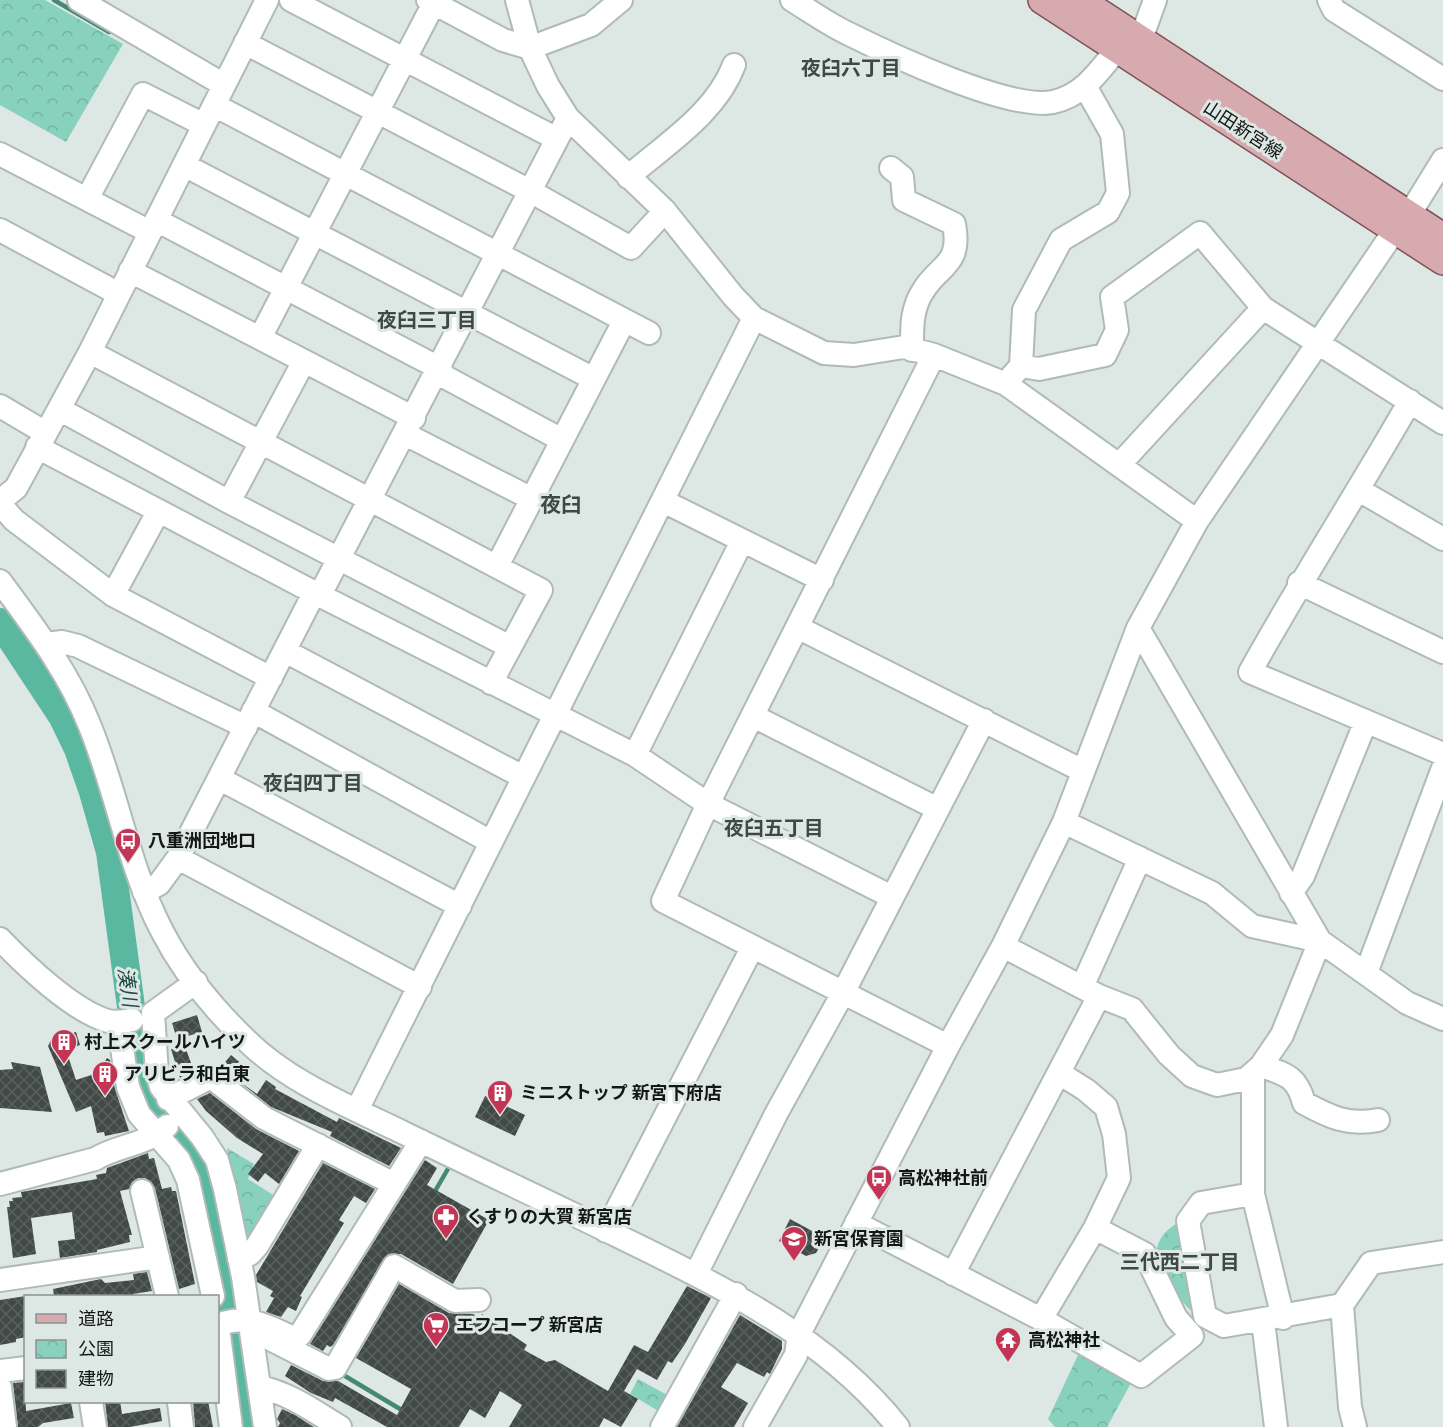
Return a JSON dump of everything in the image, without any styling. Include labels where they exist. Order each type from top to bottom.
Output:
[{"type":"main road","name":"山田新宮線","points":[[1042,0],[1129,43],[1402,222],[1443,261]]},
{"type":"main road","name":"山田新宮線","points":[[1080,0],[1129,43]]},
{"type":"main road","name":"山田新宮線","points":[[1402,222],[1443,237]]},
{"type":"street","points":[[80,0],[107,7],[214,105],[346,172],[649,333]]},
{"type":"street","points":[[267,0],[90,352],[16,488],[0,502],[14,520],[113,594],[271,678]]},
{"type":"street","points":[[291,0],[557,139]]},
{"type":"street","points":[[517,0],[530,48],[548,86],[568,117],[665,211],[733,296],[754,318],[824,353],[854,355],[904,347],[1006,384],[1197,521]]},
{"type":"street","points":[[260,338],[405,60],[431,2],[503,40],[530,48],[591,25],[621,0]]},
{"type":"street","points":[[792,0],[845,33],[979,90],[1023,102],[1053,102],[1086,88],[1129,43],[1155,0]]},
{"type":"street","points":[[1329,0],[1334,10],[1443,79]]},
{"type":"street","points":[[245,43],[530,191],[631,248],[665,211]]},
{"type":"street","points":[[628,177],[709,107],[727,82],[734,65]]},
{"type":"street","points":[[1006,384],[1021,366],[1024,310],[1061,240],[1108,212],[1118,193],[1112,134],[1086,88]]},
{"type":"street","points":[[87,199],[143,94],[214,105]]},
{"type":"street","points":[[144,892],[159,884],[178,858],[310,601],[324,587],[410,426],[568,117]]},
{"type":"street","points":[[0,154],[87,199],[153,226],[287,288],[439,368],[445,377],[562,440]]},
{"type":"street","points":[[755,1427],[796,1355],[799,1334],[948,1046],[1003,946],[1064,822],[1138,628],[1197,521],[1443,160]]},
{"type":"street","points":[[184,165],[594,379]]},
{"type":"street","points":[[891,168],[902,177],[904,200],[954,224],[957,239],[948,266],[923,290],[912,317],[923,352],[822,580],[708,804],[663,901],[948,1046]]},
{"type":"street","points":[[0,230],[118,294]]},
{"type":"street","points":[[1021,366],[1039,369],[1105,355],[1117,330],[1112,297],[1200,233],[1263,308],[1443,423]]},
{"type":"street","points":[[130,271],[304,361],[532,499]]},
{"type":"street","points":[[1120,464],[1263,308]]},
{"type":"street","points":[[357,1110],[754,318]]},
{"type":"street","points":[[497,566],[624,321]]},
{"type":"street","points":[[90,352],[541,590],[491,683]]},
{"type":"street","points":[[229,502],[304,361]]},
{"type":"street","points":[[1410,401],[1359,490],[1299,583],[1250,672],[1443,754]]},
{"type":"street","points":[[0,406],[41,440],[158,512],[554,716],[635,755],[708,804],[892,897]]},
{"type":"street","points":[[59,409],[229,502],[510,647]]},
{"type":"street","points":[[1359,490],[1443,539]]},
{"type":"street","points":[[663,501],[822,580]]},
{"type":"street","points":[[113,594],[158,512]]},
{"type":"street","points":[[635,755],[742,541]]},
{"type":"street","points":[[0,581],[46,644],[88,720],[144,892],[163,933],[196,982],[246,1040],[287,1074],[736,1294],[799,1334],[844,1371],[898,1427]]},
{"type":"street","points":[[1299,583],[1443,652]]},
{"type":"street","points":[[797,627],[1083,771]]},
{"type":"street","points":[[1138,628],[1320,940],[1407,1003],[1443,1018]]},
{"type":"street","points":[[46,644],[62,642],[78,646],[250,719],[491,842]]},
{"type":"street","points":[[285,651],[523,777]]},
{"type":"street","points":[[753,716],[938,808]]},
{"type":"street","points":[[696,1274],[776,1114],[843,993],[984,720]]},
{"type":"street","points":[[1291,893],[1303,876],[1366,721]]},
{"type":"street","points":[[1366,973],[1443,768]]},
{"type":"street","points":[[220,779],[460,906]]},
{"type":"street","points":[[1064,822],[1212,893],[1252,926],[1320,940]]},
{"type":"street","points":[[178,858],[420,987]]},
{"type":"street","points":[[953,1274],[1059,1073],[1140,858]]},
{"type":"street","points":[[0,939],[22,961],[69,999],[108,1021],[134,1020],[196,982]]},
{"type":"street","points":[[1003,946],[1091,991],[1132,1009],[1169,1055],[1192,1076],[1217,1085],[1246,1079],[1257,1069],[1282,1035],[1320,940]]},
{"type":"street","points":[[606,1231],[752,948]]},
{"type":"street","points":[[134,1020],[157,1073],[175,1106],[202,1137],[216,1160],[225,1189],[240,1259],[265,1427]]},
{"type":"street","points":[[134,1020],[128,1087],[139,1114],[179,1160],[188,1180],[213,1295]]},
{"type":"street","points":[[1257,1069],[1288,1075],[1300,1087],[1304,1103],[1341,1122],[1361,1124],[1378,1120]]},
{"type":"street","points":[[1257,1069],[1253,1194],[1273,1319],[1276,1427]]},
{"type":"street","points":[[1041,1319],[1095,1228],[1119,1178],[1114,1134],[1106,1107],[1086,1090],[1059,1073]]},
{"type":"street","points":[[0,1184],[95,1159],[105,1153],[157,1135],[175,1106],[211,1077],[264,1118],[394,1184]]},
{"type":"street","points":[[219,1326],[250,1322],[264,1323],[295,1339],[300,1335],[421,1141]]},
{"type":"street","points":[[240,1259],[250,1254],[257,1246],[318,1145]]},
{"type":"street","points":[[142,1191],[167,1295]]},
{"type":"street","points":[[1253,1194],[1201,1203],[1188,1221],[1205,1316],[1224,1326],[1342,1305]]},
{"type":"street","points":[[856,1223],[1041,1319],[1140,1376],[1192,1336],[1176,1318],[1145,1254],[1095,1228]]},
{"type":"street","points":[[1355,1427],[1350,1407],[1342,1305],[1371,1263],[1443,1252]]},
{"type":"street","points":[[0,1280],[158,1257]]},
{"type":"street","points":[[250,1322],[267,1338],[332,1368],[394,1266],[455,1301],[479,1300]]},
{"type":"street","points":[[662,1427],[736,1294]]},
{"type":"street","points":[[219,1334],[231,1427]]},
{"type":"street","points":[[0,1371],[24,1368]]},
{"type":"street","points":[[0,1387],[6,1427]]},
{"type":"street","points":[[260,1387],[298,1402],[340,1427]]},
{"type":"street","points":[[91,1403],[95,1427]]},
{"type":"street","points":[[179,1403],[182,1427]]},
{"type":"green space","points":[[0,0],[45,0],[123,44],[66,142],[0,105]]},
{"type":"green space","points":[[227,1148],[254,1164],[248,1179],[278,1198],[252,1246],[243,1241]]},
{"type":"green space","points":[[1182,1219],[1198,1317],[1181,1301],[1165,1280],[1157,1257],[1158,1245],[1164,1234]]},
{"type":"green space","points":[[1079,1353],[1131,1383],[1107,1427],[1055,1427],[1048,1419]]},
{"type":"green space","points":[[638,1379],[669,1396],[660,1412],[630,1394]]},
{"type":"building","points":[[197,1015],[202,1032],[177,1039],[172,1023]]},
{"type":"building","points":[[76,1032],[80,1045],[66,1050],[76,1080],[97,1073],[107,1058],[110,1060],[115,1089],[129,1131],[105,1136],[104,1132],[97,1133],[91,1106],[76,1112],[48,1046],[51,1040]]},
{"type":"building","points":[[184,1044],[194,1071],[180,1078],[171,1049]]},
{"type":"building","points":[[231,1055],[243,1065],[233,1077],[221,1067]]},
{"type":"building","points":[[11,1062],[40,1067],[52,1112],[0,1108],[0,1070],[13,1069]]},
{"type":"building","points":[[237,1080],[257,1094],[266,1080],[276,1087],[275,1089],[337,1122],[339,1118],[401,1148],[389,1166],[330,1136],[332,1132],[271,1107]]},
{"type":"building","points":[[210,1093],[256,1129],[299,1151],[279,1184],[265,1173],[258,1182],[248,1174],[263,1154],[237,1138],[206,1111],[197,1099]]},
{"type":"building","name":"ミニストップ 新宮下府店","points":[[485,1096],[525,1115],[515,1136],[475,1117]]},
{"type":"building","points":[[148,1153],[149,1159],[154,1158],[162,1189],[171,1187],[172,1191],[176,1191],[195,1284],[179,1289],[155,1188],[145,1178],[138,1178],[132,1182],[129,1189],[120,1191],[132,1235],[129,1235],[130,1242],[97,1250],[97,1252],[60,1258],[58,1241],[75,1239],[72,1212],[31,1218],[36,1254],[13,1258],[7,1207],[10,1207],[9,1201],[13,1201],[12,1198],[22,1197],[21,1192],[97,1179],[96,1175],[106,1173],[107,1168]]},
{"type":"building","points":[[425,1160],[437,1168],[427,1185],[489,1220],[453,1284],[401,1254],[388,1254],[333,1345],[330,1347],[327,1345],[323,1351],[310,1344]]},
{"type":"building","points":[[323,1163],[375,1189],[366,1203],[354,1196],[339,1220],[344,1223],[300,1296],[302,1297],[296,1311],[288,1307],[281,1317],[266,1312],[274,1298],[270,1296],[273,1291],[257,1282],[256,1275]]},
{"type":"building","points":[[790,1219],[825,1238],[816,1253],[806,1256],[779,1241]]},
{"type":"building","points":[[147,1272],[152,1291],[133,1295],[54,1295],[53,1289],[101,1279],[105,1283],[134,1280],[133,1274]]},
{"type":"building","points":[[399,1284],[449,1313],[473,1314],[480,1318],[482,1314],[527,1345],[524,1350],[546,1362],[555,1360],[608,1391],[634,1345],[648,1352],[687,1286],[711,1298],[685,1344],[672,1363],[668,1361],[657,1380],[637,1369],[624,1391],[638,1399],[621,1427],[604,1418],[599,1427],[509,1427],[522,1405],[500,1391],[485,1418],[470,1409],[459,1427],[387,1427],[335,1398],[333,1402],[311,1393],[285,1376],[291,1365],[323,1381],[338,1381],[397,1415],[411,1389],[356,1358]]},
{"type":"building","points":[[24,1296],[24,1337],[16,1339],[16,1342],[0,1345],[0,1300]]},
{"type":"building","points":[[740,1315],[782,1341],[782,1349],[770,1374],[767,1372],[764,1377],[737,1363],[721,1387],[748,1403],[734,1427],[677,1427]]},
{"type":"building","points":[[24,1382],[26,1411],[71,1403],[74,1418],[43,1423],[38,1427],[18,1427],[13,1383]]},
{"type":"building","points":[[105,1403],[120,1403],[122,1414],[160,1408],[162,1421],[130,1427],[108,1427]]},
{"type":"building","points":[[193,1403],[208,1403],[213,1427],[195,1427]]},
{"type":"building","points":[[282,1409],[314,1427],[278,1427],[280,1423],[277,1419]]},
{"type":"waterway","points":[[54,0],[109,32]]},
{"type":"waterway","name":"湊川","points":[[0,622],[62,716],[78,749],[93,792],[110,852],[143,1095],[201,1172],[223,1268],[247,1427]]},
{"type":"waterway","points":[[434,1193],[449,1167]]},
{"type":"waterway","points":[[340,1373],[405,1412]]},
{"type":"place","name":"八重洲団地口","points":[[128,864]]},
{"type":"place","name":"村上スクールハイツ","points":[[64,1065]]},
{"type":"place","name":"アリビラ和白東","points":[[105,1097]]},
{"type":"place","name":"ミニストップ 新宮下府店","points":[[500,1116]]},
{"type":"place","name":"高松神社前","points":[[879,1201]]},
{"type":"place","name":"くすりの大賀 新宮店","points":[[446,1240]]},
{"type":"place","name":"新宮保育園","points":[[794,1262]]},
{"type":"place","name":"エフコープ 新宮店","points":[[436,1348]]},
{"type":"place","name":"高松神社","points":[[1008,1363]]},
{"type":"district","name":"夜臼六丁目","points":[[851,68]]},
{"type":"district","name":"夜臼三丁目","points":[[427,320]]},
{"type":"district","name":"夜臼","points":[[561,505]]},
{"type":"district","name":"夜臼四丁目","points":[[313,783]]},
{"type":"district","name":"夜臼五丁目","points":[[774,828]]},
{"type":"district","name":"三代西二丁目","points":[[1180,1262]]}]
